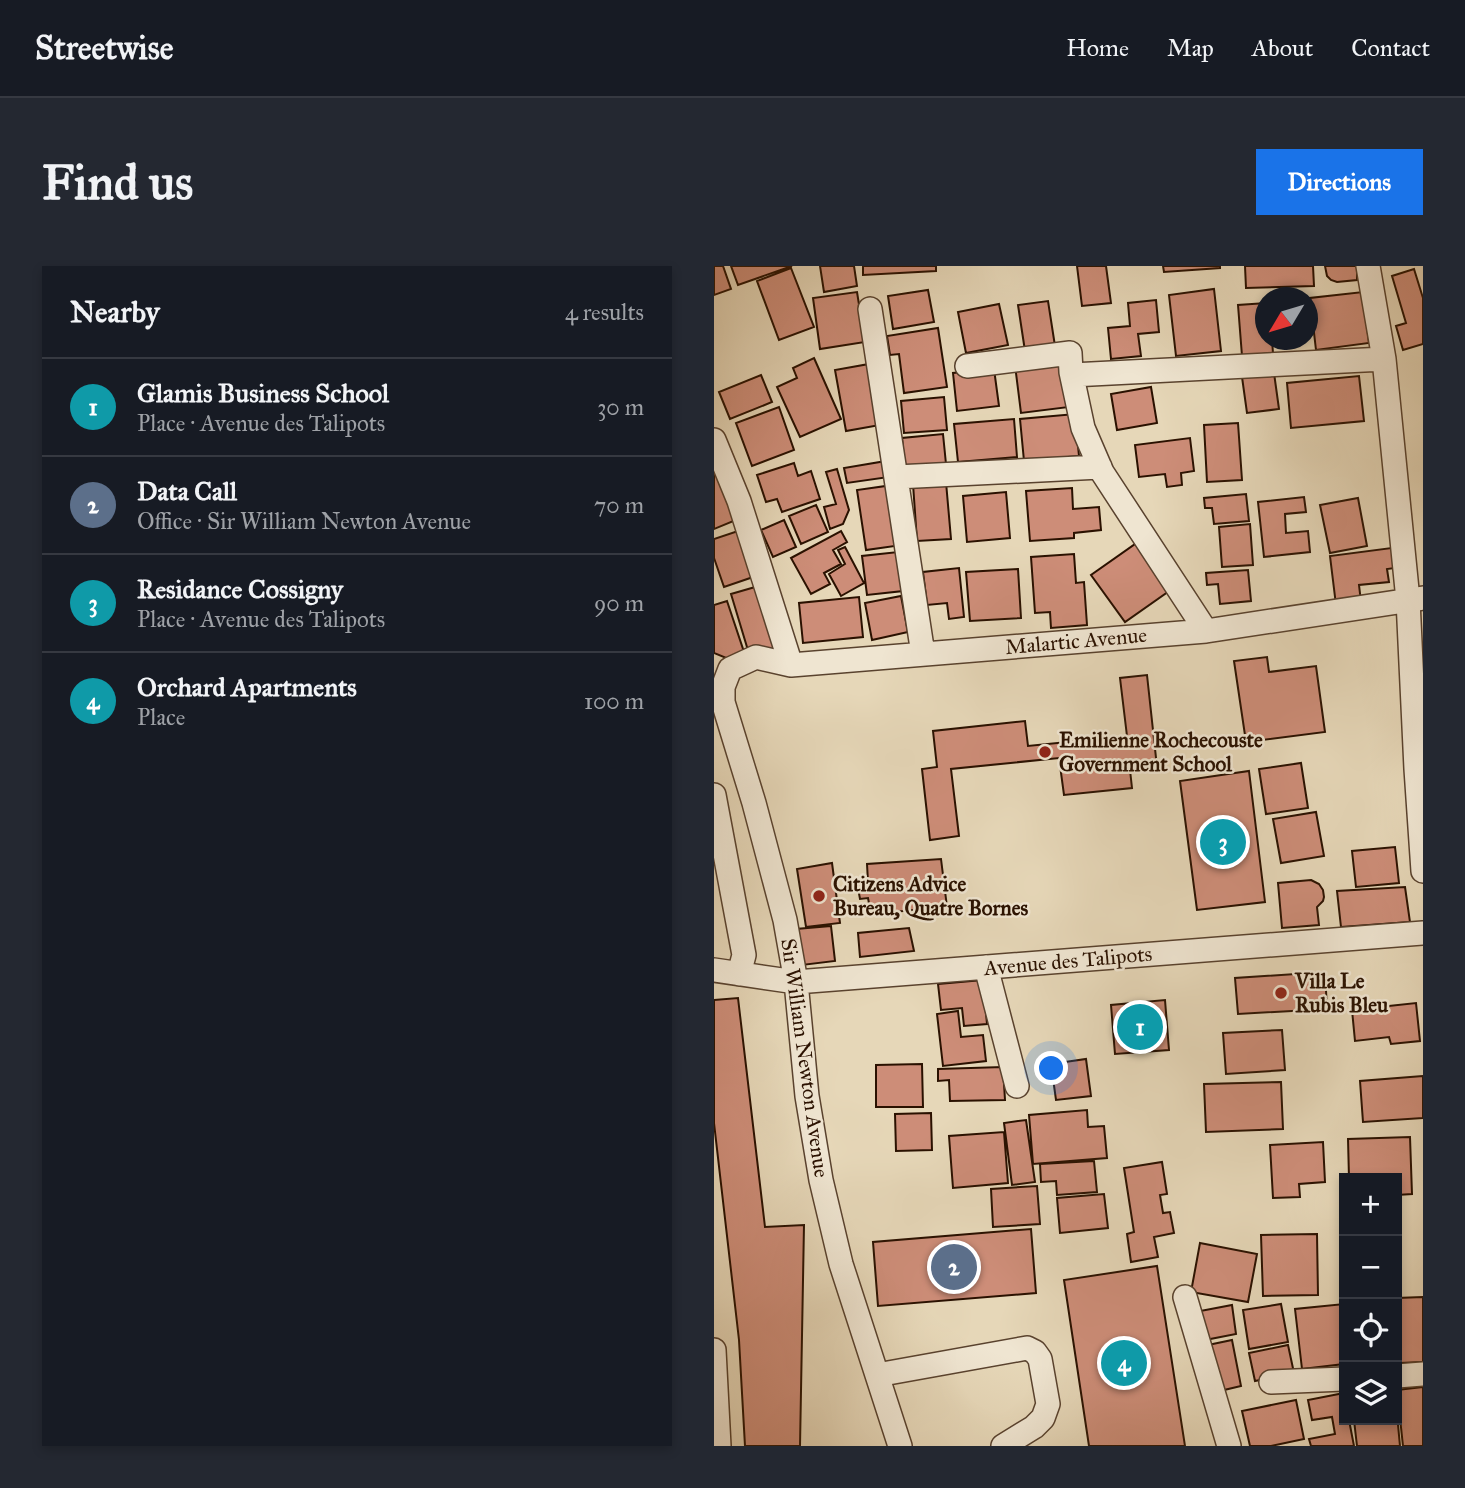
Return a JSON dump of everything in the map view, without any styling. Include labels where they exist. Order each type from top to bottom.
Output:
[{"type":"street","points":[[1368,266],[1384,359],[1415,599],[1416,769],[1423,871]]},
{"type":"street","points":[[870,309],[923,654]]},
{"type":"street","points":[[967,366],[1070,353],[1083,428],[1100,467],[1206,631]]},
{"type":"street","points":[[1072,375],[1384,359]]},
{"type":"street","points":[[714,440],[739,501],[791,665]]},
{"type":"street","points":[[896,477],[1100,467]]},
{"type":"street","name":"Malartic Avenue","points":[[730,669],[756,657],[791,665],[1206,631],[1415,599]]},
{"type":"street","name":"Sir William Newton Avenue","points":[[730,669],[723,687],[723,702],[754,803],[785,920],[796,982],[807,1096],[821,1180],[841,1264],[900,1446]]},
{"type":"street","points":[[714,795],[744,955],[739,974]]},
{"type":"street","name":"Avenue des Talipots","points":[[714,970],[796,982],[1423,933]]},
{"type":"street","points":[[986,967],[1017,1086]]},
{"type":"street","points":[[1185,1297],[1229,1446]]},
{"type":"street","points":[[877,1375],[1027,1348],[1035,1352],[1040,1359],[1048,1404],[1043,1418],[1034,1427],[1003,1446]]},
{"type":"street","points":[[714,1350],[719,1446]]},
{"type":"street","points":[[1402,1376],[1423,1374]]},
{"type":"street","points":[[1271,1382],[1339,1378]]},
{"type":"building","points":[[714,266],[723,266],[731,289],[714,295]]},
{"type":"building","points":[[731,266],[792,266],[738,285]]},
{"type":"building","points":[[820,266],[854,266],[857,286],[824,292]]},
{"type":"building","points":[[863,266],[936,266],[936,271],[863,275]]},
{"type":"building","points":[[1077,266],[1106,266],[1111,303],[1082,306]]},
{"type":"building","points":[[1163,266],[1220,266],[1220,268],[1164,272]]},
{"type":"building","points":[[1245,266],[1313,266],[1314,286],[1246,288]]},
{"type":"building","points":[[1325,266],[1357,266],[1357,280],[1331,280],[1327,276]]},
{"type":"building","points":[[791,268],[814,327],[779,340],[757,281]]},
{"type":"building","points":[[1414,269],[1423,298],[1423,344],[1403,350],[1396,326],[1406,323],[1392,276]]},
{"type":"building","points":[[1214,289],[1221,351],[1176,356],[1169,295]]},
{"type":"building","points":[[928,290],[934,322],[893,329],[888,296]]},
{"type":"building","points":[[857,292],[865,342],[820,349],[813,298]]},
{"type":"building","points":[[1363,292],[1369,343],[1318,350],[1318,297]]},
{"type":"building","points":[[1156,300],[1159,332],[1138,334],[1141,356],[1111,359],[1108,328],[1130,326],[1128,303]]},
{"type":"building","points":[[1048,301],[1055,346],[1025,351],[1018,305]]},
{"type":"building","points":[[999,304],[1008,345],[966,353],[958,312]]},
{"type":"building","points":[[1255,304],[1255,350],[1273,350],[1273,353],[1242,356],[1238,305]]},
{"type":"building","points":[[938,328],[947,387],[904,393],[899,354],[890,355],[887,336]]},
{"type":"building","points":[[814,358],[841,419],[800,437],[777,387],[797,378],[793,368]]},
{"type":"building","points":[[1063,359],[1069,407],[1021,413],[1015,365]]},
{"type":"building","points":[[869,364],[880,425],[846,431],[835,370]]},
{"type":"building","points":[[994,369],[999,406],[957,411],[953,373]]},
{"type":"building","points":[[1274,373],[1279,409],[1247,413],[1242,377]]},
{"type":"building","points":[[761,375],[772,402],[730,419],[719,392]]},
{"type":"building","points":[[1359,376],[1364,421],[1291,428],[1287,383]]},
{"type":"building","points":[[1151,387],[1157,423],[1117,430],[1111,394]]},
{"type":"building","points":[[944,397],[947,430],[904,433],[901,401]]},
{"type":"building","points":[[779,407],[794,450],[752,466],[736,423]]},
{"type":"building","points":[[1075,414],[1079,456],[1024,461],[1020,419]]},
{"type":"building","points":[[1014,419],[1017,457],[958,462],[954,424]]},
{"type":"building","points":[[1238,423],[1242,480],[1207,482],[1204,425]]},
{"type":"building","points":[[943,434],[946,464],[905,468],[902,438]]},
{"type":"building","points":[[1190,438],[1194,471],[1181,473],[1182,485],[1167,487],[1165,474],[1139,477],[1135,445]]},
{"type":"building","points":[[886,461],[889,477],[847,483],[844,468]]},
{"type":"building","points":[[794,463],[798,476],[811,471],[820,499],[782,512],[777,499],[766,502],[757,475]]},
{"type":"building","points":[[837,469],[849,510],[843,524],[830,529],[824,507],[836,504],[826,472]]},
{"type":"building","points":[[718,473],[736,520],[714,529],[714,474]]},
{"type":"building","points":[[946,482],[951,539],[917,541],[913,484]]},
{"type":"building","points":[[886,486],[895,546],[866,550],[857,490]]},
{"type":"building","points":[[1072,488],[1073,509],[1099,507],[1101,530],[1074,533],[1074,538],[1030,541],[1026,491]]},
{"type":"building","points":[[1006,492],[1010,538],[967,542],[963,496]]},
{"type":"building","points":[[1246,494],[1249,521],[1214,524],[1212,508],[1205,508],[1204,498]]},
{"type":"building","points":[[1304,497],[1306,512],[1285,514],[1286,533],[1308,531],[1310,552],[1264,557],[1258,502]]},
{"type":"building","points":[[1358,498],[1367,546],[1330,553],[1320,505]]},
{"type":"building","points":[[816,505],[828,532],[801,544],[789,516]]},
{"type":"building","points":[[784,520],[796,547],[773,557],[761,530]]},
{"type":"building","points":[[1250,524],[1253,565],[1222,567],[1219,527]]},
{"type":"building","points":[[741,530],[756,576],[724,587],[714,558],[714,539]]},
{"type":"building","points":[[841,531],[847,542],[833,550],[841,564],[824,573],[830,584],[811,594],[791,558]]},
{"type":"building","points":[[1138,542],[1172,589],[1125,622],[1091,575]]},
{"type":"building","points":[[845,547],[864,583],[841,596],[829,574],[845,564],[838,550]]},
{"type":"building","points":[[1399,547],[1402,567],[1387,569],[1389,582],[1359,585],[1361,602],[1336,605],[1330,556]]},
{"type":"building","points":[[898,552],[903,591],[867,595],[862,556]]},
{"type":"building","points":[[1074,554],[1076,583],[1084,582],[1087,625],[1051,628],[1050,612],[1035,613],[1031,557]]},
{"type":"building","points":[[959,568],[964,617],[949,619],[947,603],[927,605],[923,572]]},
{"type":"building","points":[[1018,569],[1021,618],[970,621],[966,572]]},
{"type":"building","points":[[1248,570],[1251,601],[1220,604],[1218,584],[1207,585],[1206,573]]},
{"type":"building","points":[[762,585],[780,649],[750,657],[731,594]]},
{"type":"building","points":[[901,596],[908,632],[872,640],[865,603]]},
{"type":"building","points":[[859,597],[863,637],[803,643],[799,603]]},
{"type":"building","points":[[727,601],[745,655],[731,660],[714,653],[714,605]]},
{"type":"building","points":[[1267,657],[1269,672],[1316,666],[1325,732],[1246,742],[1234,661]]},
{"type":"building","name":"Emilienne Rochecouste Government School","points":[[1147,675],[1157,767],[1130,770],[1132,788],[1064,795],[1059,758],[951,769],[959,836],[930,840],[922,769],[937,767],[933,731],[1025,721],[1028,746],[1127,736],[1120,678]]},
{"type":"building","points":[[1301,763],[1308,808],[1266,814],[1259,769]]},
{"type":"building","points":[[1249,771],[1265,902],[1197,910],[1180,781]]},
{"type":"building","points":[[1316,812],[1324,856],[1281,863],[1273,819]]},
{"type":"building","points":[[1395,847],[1399,883],[1356,887],[1352,851]]},
{"type":"building","points":[[941,859],[947,907],[871,914],[868,898],[860,899],[857,883],[868,882],[867,864]]},
{"type":"building","name":"Citizens Advice Bureau, Quatre Bornes","points":[[832,863],[840,923],[806,927],[797,869]]},
{"type":"building","points":[[1311,880],[1323,890],[1323,901],[1317,907],[1319,925],[1282,928],[1278,883]]},
{"type":"building","points":[[1405,887],[1410,922],[1341,927],[1337,891]]},
{"type":"building","points":[[831,926],[835,961],[802,965],[796,929]]},
{"type":"building","points":[[909,928],[914,951],[860,957],[858,933]]},
{"type":"building","name":"Villa Le Rubis Bleu","points":[[1325,972],[1327,1009],[1238,1014],[1235,978]]},
{"type":"building","points":[[983,980],[987,1024],[964,1026],[962,1008],[941,1010],[938,984]]},
{"type":"building","points":[[738,998],[765,1227],[804,1225],[800,1446],[745,1446],[739,1340],[714,1123],[714,1000]]},
{"type":"building","points":[[1165,1000],[1169,1050],[1115,1054],[1111,1005]]},
{"type":"building","points":[[1416,1003],[1420,1041],[1391,1044],[1389,1037],[1355,1041],[1352,1010]]},
{"type":"building","points":[[958,1011],[961,1037],[983,1035],[986,1061],[943,1066],[937,1014]]},
{"type":"building","points":[[1282,1030],[1285,1070],[1226,1074],[1223,1033]]},
{"type":"building","points":[[1086,1059],[1091,1096],[1056,1100],[1051,1064]]},
{"type":"building","points":[[922,1064],[923,1107],[876,1107],[876,1065]]},
{"type":"building","points":[[1003,1067],[1005,1100],[950,1101],[949,1080],[938,1081],[938,1069]]},
{"type":"building","points":[[1423,1076],[1423,1118],[1363,1122],[1360,1081]]},
{"type":"building","points":[[1281,1082],[1283,1129],[1206,1132],[1204,1084]]},
{"type":"building","points":[[1087,1110],[1088,1127],[1104,1126],[1107,1158],[1033,1164],[1029,1115]]},
{"type":"building","points":[[931,1113],[932,1150],[896,1151],[895,1114]]},
{"type":"building","points":[[1026,1120],[1035,1182],[1012,1185],[1004,1123]]},
{"type":"building","points":[[1004,1132],[1008,1183],[953,1188],[949,1136]]},
{"type":"building","points":[[1410,1137],[1412,1194],[1402,1195],[1402,1173],[1349,1173],[1348,1139]]},
{"type":"building","points":[[1323,1142],[1325,1182],[1299,1184],[1300,1197],[1273,1198],[1270,1145]]},
{"type":"building","points":[[1094,1161],[1097,1192],[1057,1195],[1056,1181],[1041,1182],[1040,1164]]},
{"type":"building","points":[[1162,1162],[1167,1194],[1160,1195],[1163,1213],[1170,1212],[1174,1233],[1154,1237],[1158,1257],[1131,1262],[1127,1234],[1134,1232],[1124,1168]]},
{"type":"building","points":[[1037,1186],[1040,1224],[993,1227],[991,1189]]},
{"type":"building","points":[[1104,1194],[1108,1228],[1060,1233],[1057,1198]]},
{"type":"building","points":[[1031,1229],[1036,1293],[878,1306],[873,1242]]},
{"type":"building","points":[[1317,1234],[1318,1295],[1263,1296],[1261,1235]]},
{"type":"building","points":[[1200,1243],[1257,1254],[1248,1302],[1191,1292]]},
{"type":"building","points":[[1157,1266],[1185,1446],[1089,1446],[1064,1280]]},
{"type":"building","points":[[1423,1297],[1423,1362],[1402,1363],[1402,1298]]},
{"type":"building","points":[[1281,1304],[1288,1342],[1249,1349],[1243,1310]]},
{"type":"building","points":[[1232,1305],[1236,1334],[1200,1341],[1195,1312]]},
{"type":"building","points":[[1339,1305],[1339,1365],[1302,1369],[1295,1309]]},
{"type":"building","points":[[1232,1340],[1241,1386],[1224,1390],[1208,1345]]},
{"type":"building","points":[[1288,1345],[1294,1373],[1255,1381],[1249,1353]]},
{"type":"building","points":[[1423,1387],[1423,1446],[1403,1446],[1402,1389]]},
{"type":"building","points":[[1339,1394],[1339,1425],[1350,1425],[1354,1446],[1311,1446],[1309,1439],[1335,1434],[1332,1417],[1312,1420],[1308,1400]]},
{"type":"building","points":[[1296,1400],[1304,1439],[1271,1446],[1250,1446],[1242,1411]]},
{"type":"building","points":[[1355,1425],[1398,1425],[1400,1446],[1357,1446]]},
{"type":"place","name":"Emilienne Rochecouste Government School","points":[[1045,752]]},
{"type":"place","name":"Residance Cossigny","points":[[1223,842]]},
{"type":"place","name":"Citizens Advice Bureau, Quatre Bornes","points":[[819,896]]},
{"type":"place","name":"Villa Le Rubis Bleu","points":[[1281,993]]},
{"type":"place","name":"Glamis Business School","points":[[1140,1027]]},
{"type":"place","name":"Data Call","points":[[954,1267]]},
{"type":"place","name":"Orchard Apartments","points":[[1124,1363]]}]
